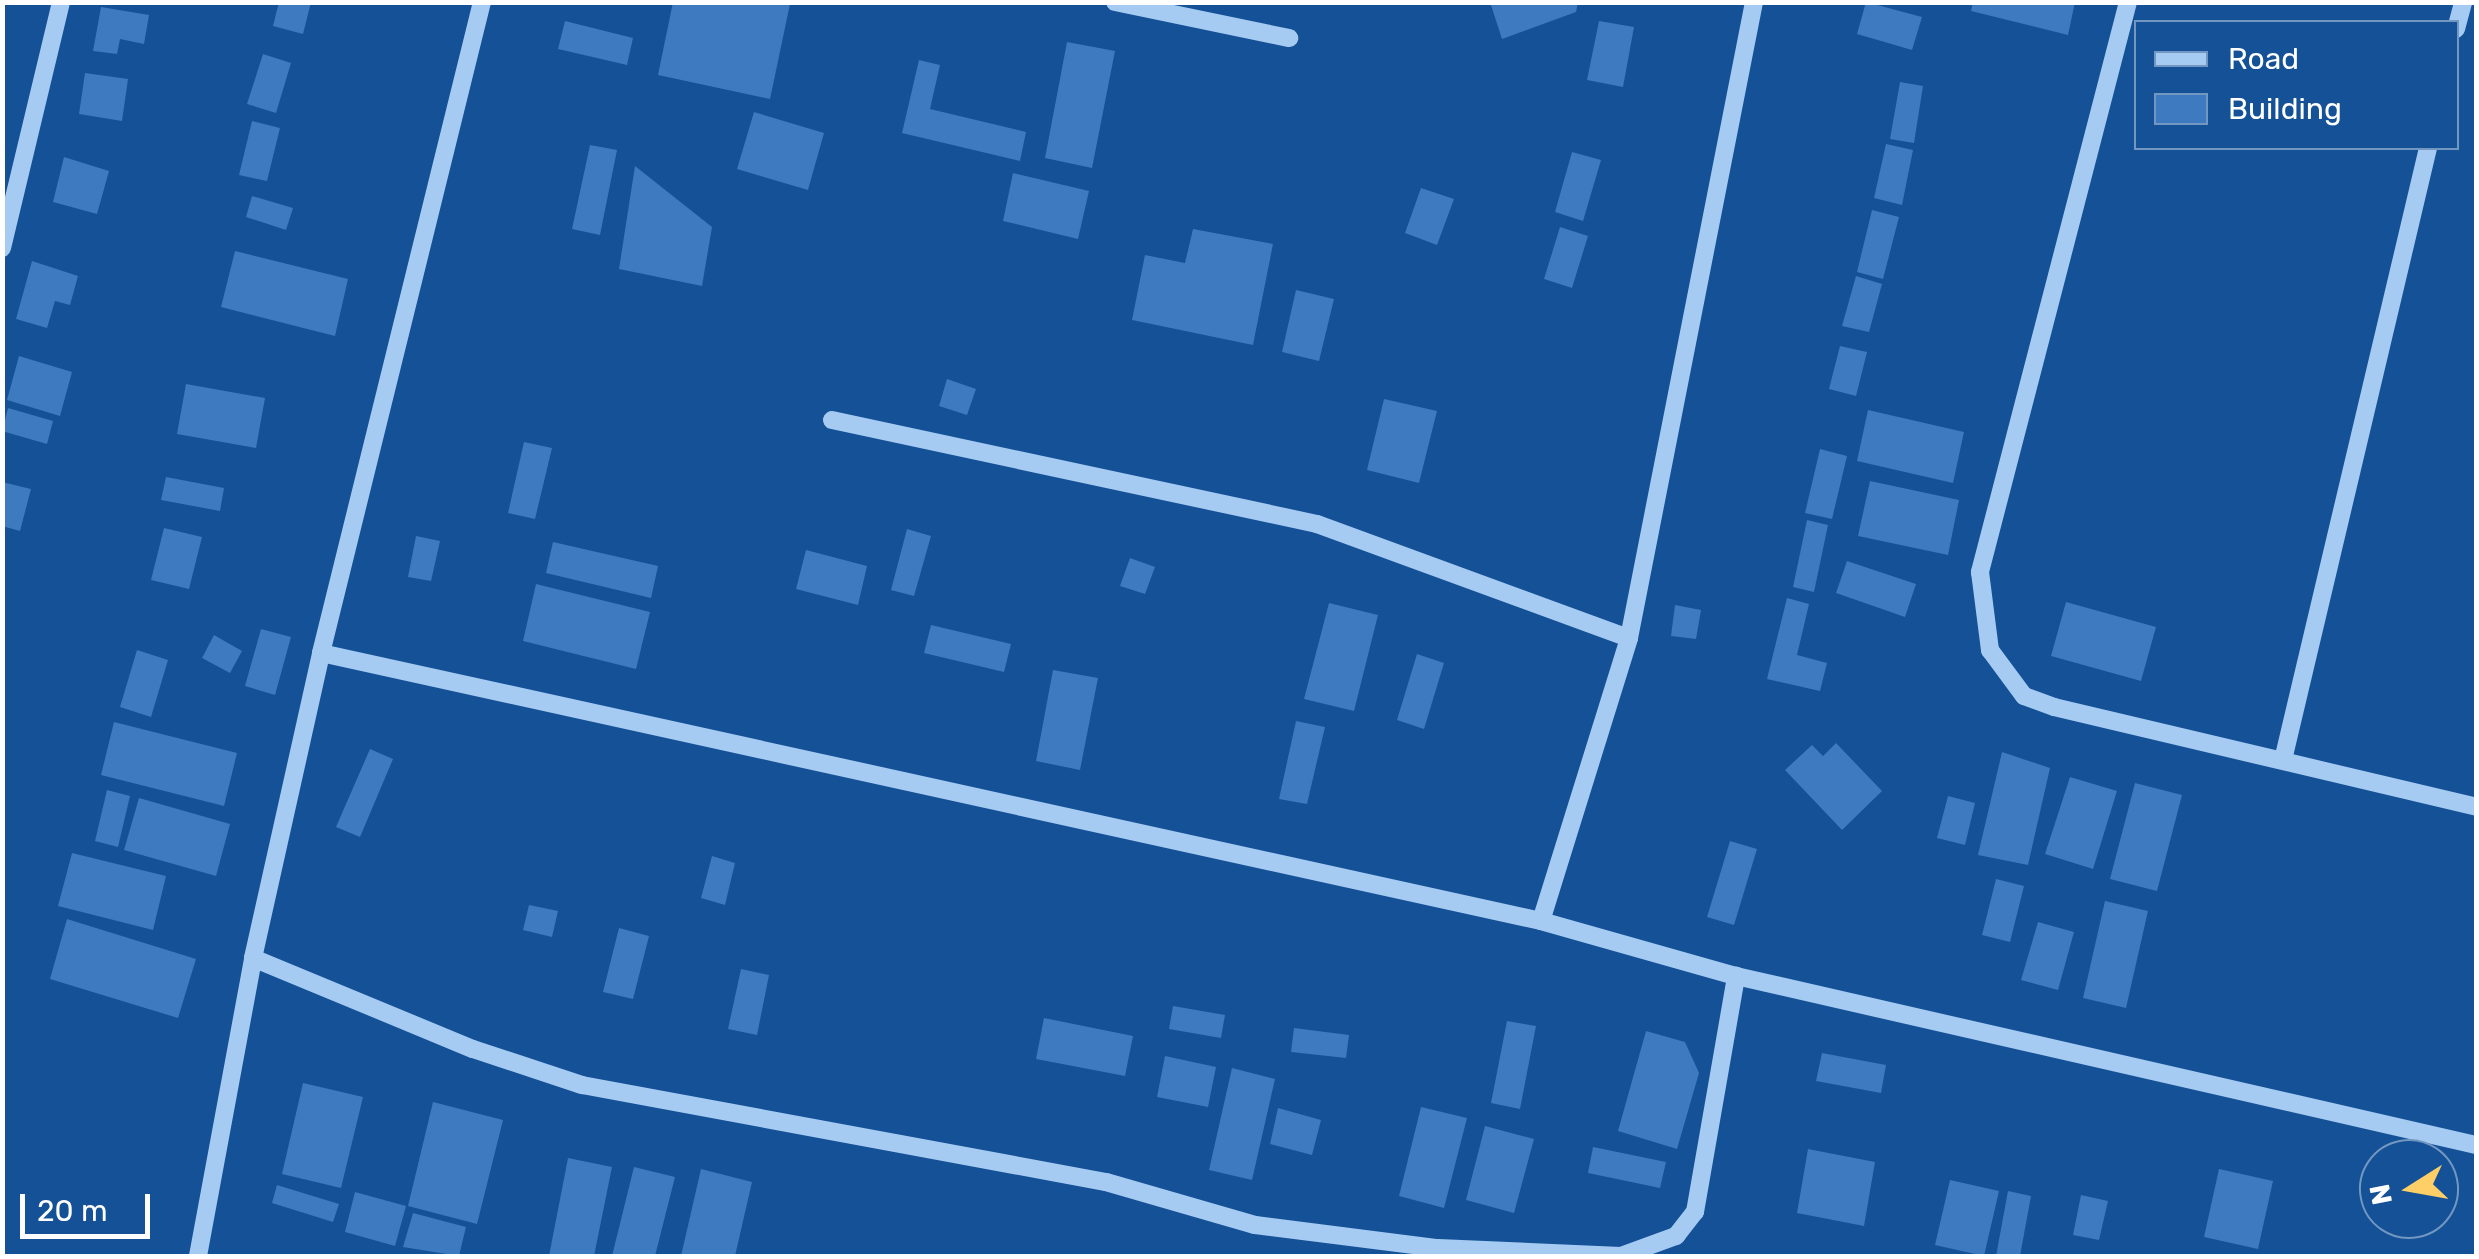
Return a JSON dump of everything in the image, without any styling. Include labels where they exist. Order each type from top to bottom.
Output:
[{"type":"street","points":[[2,248],[61,2]]},
{"type":"street","points":[[198,1256],[253,958],[321,653],[482,2]]},
{"type":"street","points":[[1115,2],[1289,38]]},
{"type":"street","points":[[1541,921],[1629,638],[1754,2]]},
{"type":"street","points":[[2128,2],[1980,572],[1978,600],[1990,650],[2024,696],[2111,724],[2283,760],[2476,807]]},
{"type":"street","points":[[2283,760],[2428,150]]},
{"type":"street","points":[[832,420],[1317,524],[1629,638]]},
{"type":"street","points":[[321,653],[1541,921],[1736,976],[2476,1145]]},
{"type":"street","points":[[253,958],[473,1049],[582,1086],[1106,1182],[1254,1225],[1438,1248],[1622,1256],[1676,1236],[1695,1212],[1736,976]]},
{"type":"building","points":[[279,2],[311,2],[303,34],[273,26]]},
{"type":"building","points":[[673,2],[790,4],[770,99],[658,75]]},
{"type":"building","points":[[1490,2],[1578,2],[1576,12],[1502,39]]},
{"type":"building","points":[[1866,2],[1922,17],[1912,50],[1857,34]]},
{"type":"building","points":[[1973,2],[2075,2],[2068,35],[1971,11]]},
{"type":"building","points":[[101,7],[149,15],[144,44],[120,39],[117,54],[93,51]]},
{"type":"building","points":[[565,21],[633,38],[627,65],[558,49]]},
{"type":"building","points":[[1599,21],[1634,27],[1623,87],[1587,80]]},
{"type":"building","points":[[1067,42],[1115,51],[1092,168],[1045,158]]},
{"type":"building","points":[[263,54],[291,63],[276,113],[247,104]]},
{"type":"building","points":[[919,60],[940,65],[930,109],[1026,132],[1020,161],[902,133]]},
{"type":"building","points":[[85,73],[128,79],[122,121],[79,114]]},
{"type":"building","points":[[1900,82],[1923,86],[1914,143],[1890,139]]},
{"type":"building","points":[[754,112],[824,133],[808,190],[737,169]]},
{"type":"building","points":[[252,121],[280,128],[267,181],[239,175]]},
{"type":"building","points":[[1886,144],[1913,150],[1902,205],[1874,198]]},
{"type":"building","points":[[590,145],[617,150],[600,235],[572,229]]},
{"type":"building","points":[[1572,152],[1601,160],[1583,221],[1555,212]]},
{"type":"building","points":[[64,157],[109,171],[97,214],[53,202]]},
{"type":"building","points":[[635,166],[712,227],[702,286],[619,269]]},
{"type":"building","points":[[1013,173],[1089,191],[1078,239],[1003,221]]},
{"type":"building","points":[[1421,188],[1454,199],[1437,245],[1405,233]]},
{"type":"building","points":[[252,196],[293,208],[286,230],[246,217]]},
{"type":"building","points":[[1872,210],[1899,217],[1883,279],[1857,272]]},
{"type":"building","points":[[1560,227],[1588,236],[1572,288],[1544,279]]},
{"type":"building","points":[[1193,229],[1273,244],[1253,345],[1132,320],[1145,255],[1185,263]]},
{"type":"building","points":[[235,251],[348,279],[335,336],[221,307]]},
{"type":"building","points":[[32,261],[78,276],[70,305],[55,301],[47,328],[16,319]]},
{"type":"building","points":[[1856,276],[1882,284],[1869,332],[1842,326]]},
{"type":"building","points":[[1296,290],[1334,299],[1319,361],[1282,352]]},
{"type":"building","points":[[1840,346],[1867,352],[1856,396],[1829,389]]},
{"type":"building","points":[[19,356],[72,372],[60,416],[7,400]]},
{"type":"building","points":[[947,379],[976,389],[967,415],[939,406]]},
{"type":"building","points":[[186,384],[265,398],[256,448],[177,434]]},
{"type":"building","points":[[1384,399],[1437,411],[1419,483],[1367,470]]},
{"type":"building","points":[[8,408],[53,421],[47,444],[2,431]]},
{"type":"building","points":[[1868,410],[1964,432],[1953,483],[1857,461]]},
{"type":"building","points":[[524,442],[552,448],[535,519],[508,513]]},
{"type":"building","points":[[1820,449],[1847,456],[1832,519],[1805,513]]},
{"type":"building","points":[[166,477],[224,488],[220,511],[161,500]]},
{"type":"building","points":[[1870,481],[1959,500],[1948,555],[1858,536]]},
{"type":"building","points":[[2,482],[31,489],[20,531],[2,526]]},
{"type":"building","points":[[1807,520],[1828,525],[1814,592],[1793,587]]},
{"type":"building","points":[[164,528],[202,537],[189,589],[151,580]]},
{"type":"building","points":[[907,529],[931,536],[914,596],[891,590]]},
{"type":"building","points":[[416,536],[440,541],[431,581],[408,577]]},
{"type":"building","points":[[553,542],[658,566],[651,598],[546,573]]},
{"type":"building","points":[[806,550],[867,566],[858,605],[796,589]]},
{"type":"building","points":[[1130,558],[1155,567],[1145,594],[1120,586]]},
{"type":"building","points":[[1847,561],[1916,584],[1905,617],[1836,593]]},
{"type":"building","points":[[536,584],[650,612],[636,669],[523,641]]},
{"type":"building","points":[[1787,598],[1809,604],[1797,655],[1827,663],[1820,691],[1767,679]]},
{"type":"building","points":[[2066,602],[2156,627],[2141,681],[2051,656]]},
{"type":"building","points":[[1329,603],[1378,615],[1354,711],[1304,699]]},
{"type":"building","points":[[1675,605],[1701,610],[1696,639],[1671,636]]},
{"type":"building","points":[[931,625],[1011,644],[1004,672],[924,653]]},
{"type":"building","points":[[261,629],[291,637],[275,695],[245,686]]},
{"type":"building","points":[[214,635],[242,651],[230,673],[202,658]]},
{"type":"building","points":[[137,650],[168,660],[151,717],[120,707]]},
{"type":"building","points":[[1417,654],[1444,663],[1424,729],[1397,720]]},
{"type":"building","points":[[1053,670],[1098,678],[1080,770],[1036,761]]},
{"type":"building","points":[[1296,721],[1325,727],[1307,804],[1279,799]]},
{"type":"building","points":[[114,722],[237,753],[224,806],[101,775]]},
{"type":"building","points":[[1836,743],[1882,791],[1842,830],[1785,770],[1812,745],[1823,756]]},
{"type":"building","points":[[370,749],[393,759],[360,837],[336,827]]},
{"type":"building","points":[[2002,752],[2050,768],[2028,865],[1978,855]]},
{"type":"building","points":[[2070,777],[2117,791],[2093,869],[2045,854]]},
{"type":"building","points":[[2135,783],[2182,795],[2157,891],[2110,879]]},
{"type":"building","points":[[107,790],[130,796],[118,847],[95,841]]},
{"type":"building","points":[[1948,796],[1975,803],[1965,845],[1937,838]]},
{"type":"building","points":[[139,798],[230,824],[216,876],[124,850]]},
{"type":"building","points":[[1730,841],[1757,849],[1734,925],[1707,917]]},
{"type":"building","points":[[72,853],[166,876],[153,930],[58,906]]},
{"type":"building","points":[[712,856],[735,863],[725,905],[701,898]]},
{"type":"building","points":[[1996,879],[2024,886],[2010,942],[1982,935]]},
{"type":"building","points":[[2105,901],[2148,911],[2126,1008],[2083,998]]},
{"type":"building","points":[[529,905],[558,911],[552,937],[523,930]]},
{"type":"building","points":[[67,919],[196,959],[178,1018],[50,979]]},
{"type":"building","points":[[2038,922],[2074,932],[2058,990],[2021,980]]},
{"type":"building","points":[[619,928],[649,936],[633,999],[603,992]]},
{"type":"building","points":[[741,969],[769,975],[757,1035],[728,1029]]},
{"type":"building","points":[[1173,1006],[1225,1015],[1221,1038],[1169,1029]]},
{"type":"building","points":[[1044,1018],[1133,1036],[1125,1076],[1036,1059]]},
{"type":"building","points":[[1507,1021],[1536,1026],[1520,1109],[1491,1103]]},
{"type":"building","points":[[1294,1028],[1349,1035],[1346,1058],[1291,1052]]},
{"type":"building","points":[[1646,1031],[1685,1042],[1699,1073],[1677,1149],[1618,1131]]},
{"type":"building","points":[[1822,1053],[1886,1065],[1881,1093],[1816,1081]]},
{"type":"building","points":[[1165,1056],[1216,1067],[1208,1107],[1157,1097]]},
{"type":"building","points":[[1232,1068],[1275,1079],[1252,1180],[1209,1170]]},
{"type":"building","points":[[303,1083],[363,1097],[341,1188],[282,1174]]},
{"type":"building","points":[[433,1102],[503,1120],[477,1224],[408,1206]]},
{"type":"building","points":[[1421,1107],[1467,1118],[1444,1208],[1399,1196]]},
{"type":"building","points":[[1278,1108],[1321,1120],[1312,1155],[1270,1144]]},
{"type":"building","points":[[1485,1126],[1534,1139],[1514,1213],[1466,1200]]},
{"type":"building","points":[[1593,1147],[1666,1162],[1660,1188],[1588,1173]]},
{"type":"building","points":[[1808,1149],[1875,1162],[1864,1226],[1797,1213]]},
{"type":"building","points":[[568,1158],[612,1167],[594,1256],[549,1256]]},
{"type":"building","points":[[634,1167],[675,1177],[655,1256],[612,1256]]},
{"type":"building","points":[[701,1169],[752,1182],[735,1256],[681,1256]]},
{"type":"building","points":[[2219,1169],[2273,1181],[2258,1249],[2204,1237]]},
{"type":"building","points":[[1950,1180],[1999,1191],[1984,1256],[1935,1245]]},
{"type":"building","points":[[277,1185],[339,1204],[333,1222],[272,1203]]},
{"type":"building","points":[[2008,1191],[2031,1196],[2020,1256],[1996,1256]]},
{"type":"building","points":[[355,1192],[406,1206],[395,1246],[345,1232]]},
{"type":"building","points":[[2081,1195],[2108,1201],[2099,1240],[2073,1235]]},
{"type":"building","points":[[413,1213],[466,1227],[459,1256],[403,1247]]}]
